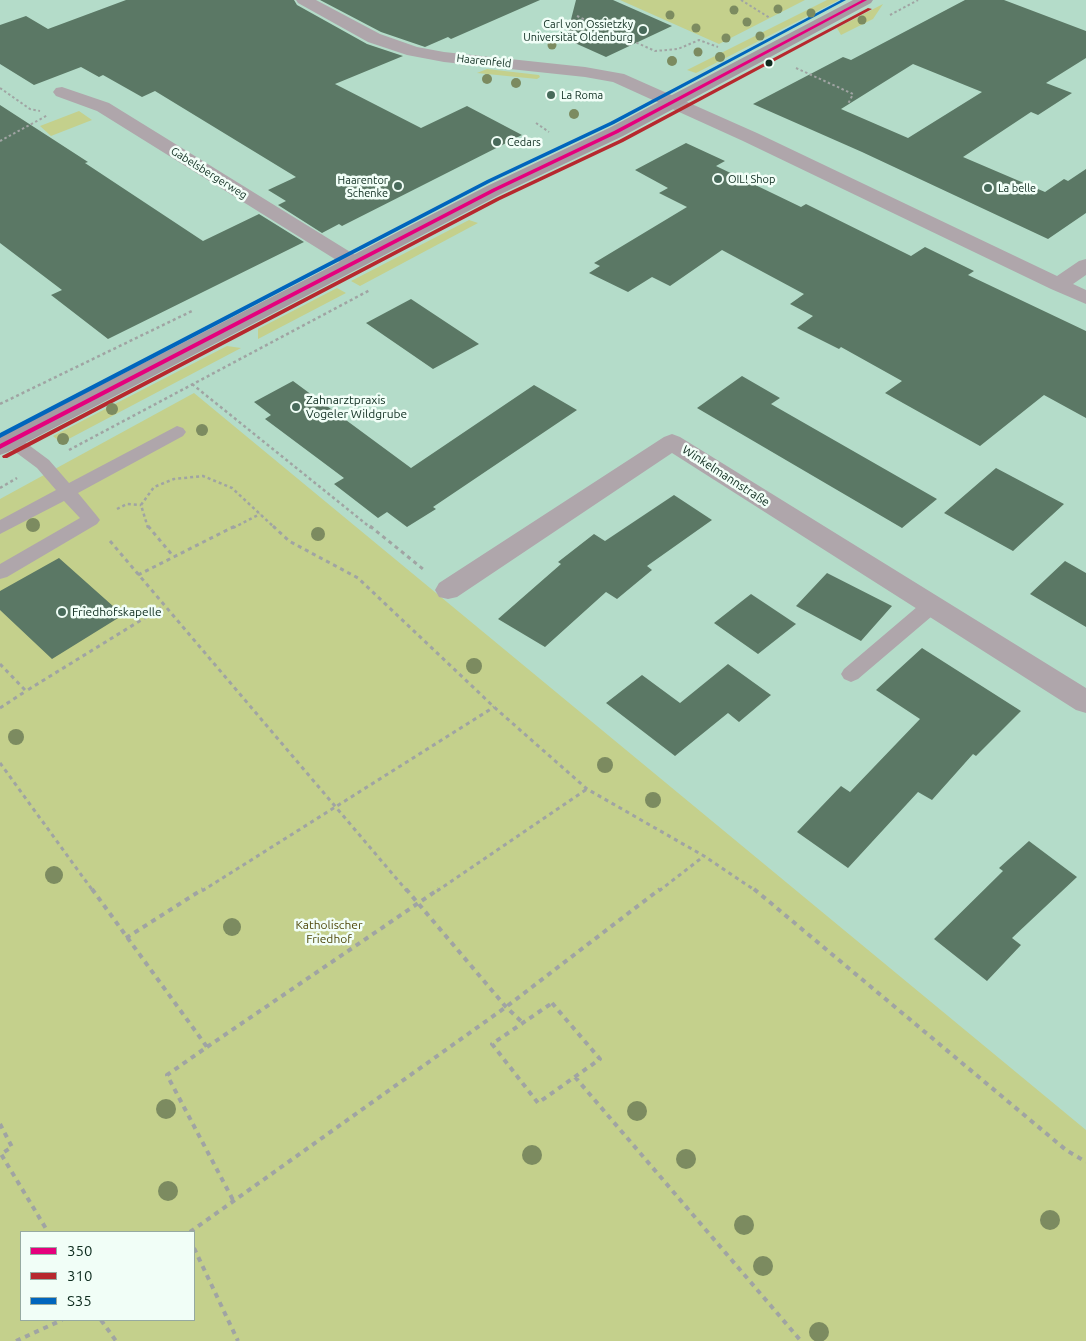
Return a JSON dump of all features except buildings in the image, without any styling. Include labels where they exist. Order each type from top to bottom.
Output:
[{"type":"street","name":"Haarenfeld","points":[[304,0],[374,38],[400,48],[444,57],[553,68],[618,78],[750,137],[1086,298]]},
{"type":"street","points":[[6,444],[353,262],[494,190],[574,153],[865,0]]},
{"type":"street","name":"Gabelsbergerweg","points":[[62,92],[103,107],[353,262]]},
{"type":"street","points":[[1058,285],[1086,265]]},
{"type":"street","name":"Winkelmannstraße","points":[[448,590],[672,442],[930,606],[1086,702]]},
{"type":"lane","points":[[0,528],[66,490],[177,432]]},
{"type":"lane","points":[[0,572],[91,520],[42,464],[6,444]]},
{"type":"lane","points":[[851,674],[930,606]]},
{"type":"path","points":[[741,0],[758,13],[776,20]]},
{"type":"path","points":[[577,16],[655,51],[678,49],[699,40],[721,48]]},
{"type":"path","points":[[794,67],[853,94],[848,104]]},
{"type":"path","points":[[0,88],[30,109],[50,114],[0,141]]},
{"type":"path","points":[[536,123],[550,133]]},
{"type":"path","points":[[0,488],[374,288]]},
{"type":"path","points":[[164,362],[448,590]]},
{"type":"path","points":[[141,505],[154,487],[174,478],[203,476],[232,488],[289,540],[358,578],[494,707],[587,789],[704,856],[763,895],[1066,1150],[1086,1162]]},
{"type":"path","points":[[127,504],[141,505]]},
{"type":"path","points":[[141,505],[148,528],[173,556]]},
{"type":"path","points":[[138,575],[260,514]]},
{"type":"path","points":[[91,520],[506,1007],[523,1023]]},
{"type":"path","points":[[0,708],[164,606]]},
{"type":"path","points":[[0,664],[26,691]]},
{"type":"path","points":[[126,938],[494,707]]},
{"type":"path","points":[[0,763],[207,1047]]},
{"type":"path","points":[[233,1200],[167,1075],[587,789]]},
{"type":"path","points":[[191,1231],[506,1007],[704,856]]},
{"type":"path","points":[[552,1002],[600,1060],[575,1077],[538,1103],[492,1044],[552,1002]]},
{"type":"path","points":[[575,1077],[801,1341]]},
{"type":"path","points":[[0,1124],[12,1147],[1,1154],[47,1231]]},
{"type":"path","points":[[195,1250],[238,1341]]},
{"type":"path","points":[[16,1341],[60,1321]]},
{"type":"path","points":[[102,1321],[116,1341]]},
{"type":"green space","points":[[620,0],[805,0],[719,44]]},
{"type":"green space","points":[[827,0],[839,0],[696,73],[687,70]]},
{"type":"green space","points":[[883,4],[873,19],[841,35],[837,28]]},
{"type":"green space","points":[[487,69],[539,75],[540,77],[537,79],[477,73]]},
{"type":"green space","points":[[79,111],[92,120],[51,136],[40,126]]},
{"type":"green space","points":[[469,220],[478,223],[360,286],[351,281]]},
{"type":"green space","points":[[337,288],[346,293],[258,339],[258,329]]},
{"type":"green space","points":[[227,346],[241,348],[61,443],[53,436]]},
{"type":"green space","name":"Katholischer Friedhof","points":[[194,393],[1086,1130],[1086,1341],[0,1341],[0,499]]},
{"type":"transit line","name":"S35","points":[[0,436],[489,181],[612,123],[844,0]]},
{"type":"transit line","name":"350","points":[[0,447],[494,190],[616,132],[865,0]]},
{"type":"transit line","name":"310","points":[[5,456],[498,199],[621,141],[870,9]]},
{"type":"place","name":"Carl von Ossietzky Universität Oldenburg","points":[[643,30]]},
{"type":"place","name":"La Roma","points":[[551,95]]},
{"type":"place","name":"Cedars","points":[[497,142]]},
{"type":"place","name":"OIL! Shop","points":[[718,179]]},
{"type":"place","name":"Haarentor Schenke","points":[[398,186]]},
{"type":"place","name":"La belle","points":[[988,188]]},
{"type":"place","name":"Zahnarztpraxis Vogeler Wildgrube","points":[[296,407]]},
{"type":"place","name":"Friedhofskapelle","points":[[62,612]]}]
